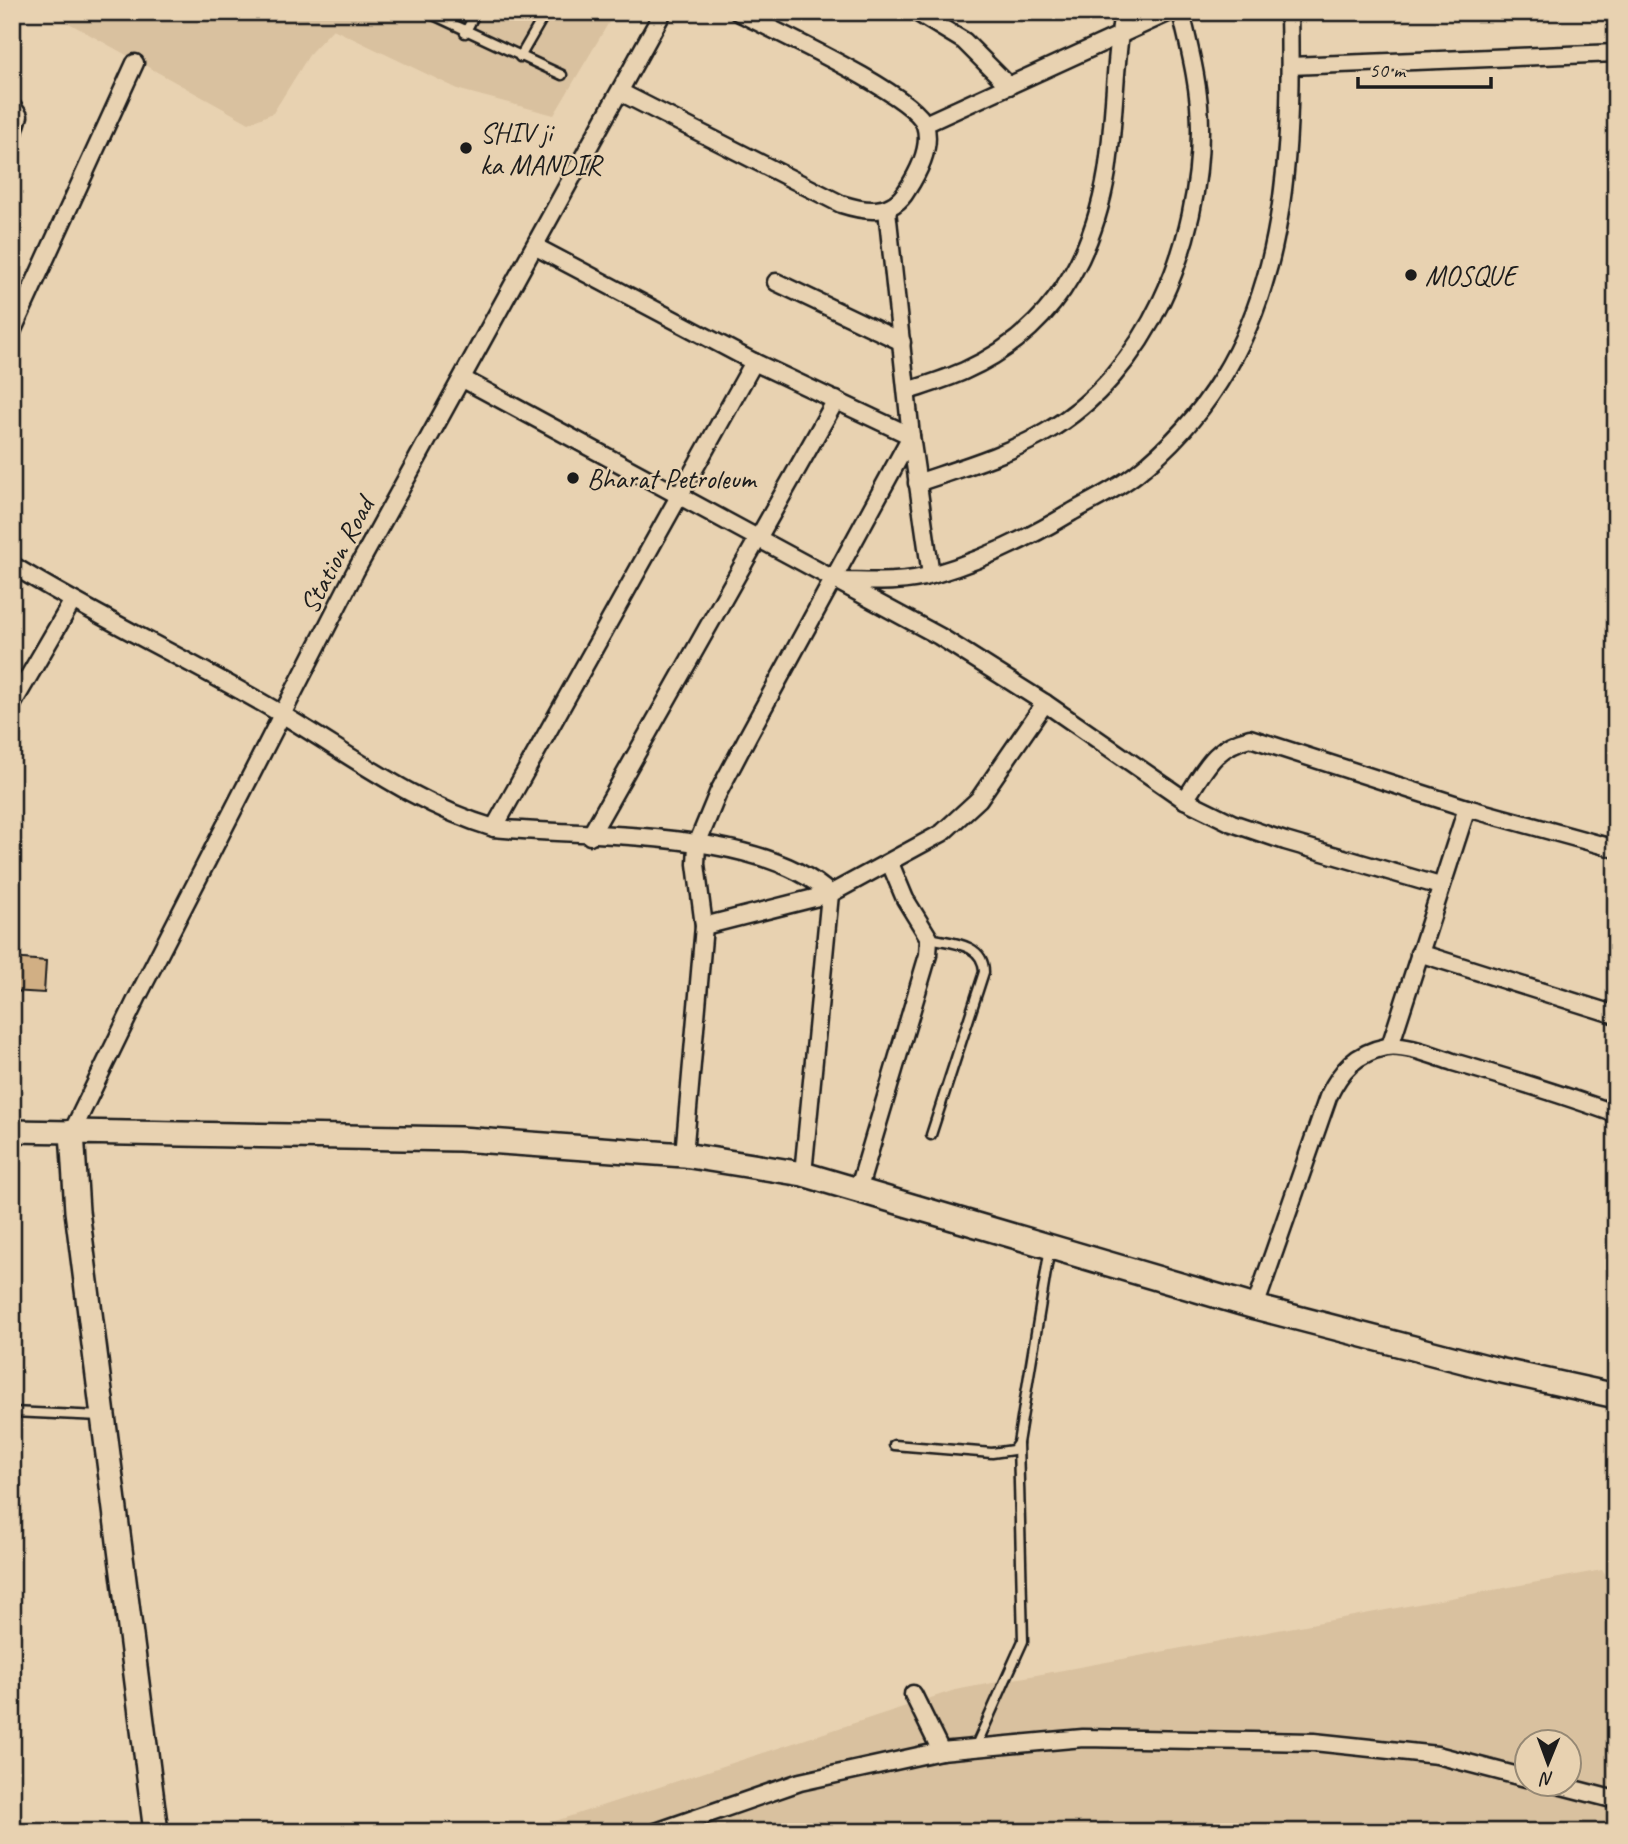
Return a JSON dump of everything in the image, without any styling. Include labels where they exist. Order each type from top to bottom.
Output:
[{"type":"main road","points":[[156,1832],[76,1199],[72,1132],[460,1139],[684,1155],[803,1174],[1255,1307],[1498,1370],[1616,1396]]},
{"type":"street","name":"Station Road","points":[[72,1132],[281,713],[355,572],[663,12]]},
{"type":"street","points":[[620,92],[841,204],[865,212],[887,209],[903,198],[919,171],[926,144],[925,124],[912,108],[883,88],[738,12]]},
{"type":"street","points":[[916,12],[964,41],[1009,86]]},
{"type":"street","points":[[908,391],[964,371],[1014,342],[1051,307],[1082,261],[1098,217],[1107,171],[1123,12]]},
{"type":"street","points":[[925,124],[1170,12]]},
{"type":"street","points":[[918,483],[989,459],[1047,431],[1091,398],[1131,354],[1166,290],[1187,232],[1197,186],[1200,127],[1194,66],[1181,12]]},
{"type":"street","points":[[835,581],[890,581],[931,575],[994,552],[1056,522],[1135,475],[1191,423],[1232,366],[1259,302],[1278,226],[1288,143],[1289,12]]},
{"type":"street","points":[[1290,66],[1616,53]]},
{"type":"street","points":[[12,332],[135,63]]},
{"type":"street","points":[[12,106],[19,116],[12,139]]},
{"type":"street","points":[[887,209],[911,436],[931,575]]},
{"type":"street","points":[[536,247],[754,362],[911,436]]},
{"type":"street","points":[[776,282],[902,342]]},
{"type":"street","points":[[494,828],[754,362]]},
{"type":"street","points":[[463,379],[939,636],[1045,703],[1185,800],[1242,827],[1440,886]]},
{"type":"street","points":[[590,835],[836,400]]},
{"type":"street","points":[[684,1155],[704,926],[696,864],[697,844],[742,747],[835,581],[911,436]]},
{"type":"street","points":[[12,565],[72,602],[281,713],[414,796],[465,820],[494,828],[697,844],[788,865],[814,879],[830,894]]},
{"type":"street","points":[[12,705],[72,602]]},
{"type":"street","points":[[704,926],[830,894],[942,832],[979,799],[1045,703]]},
{"type":"street","points":[[1185,800],[1217,752],[1234,742],[1250,738],[1273,743],[1466,808],[1616,849]]},
{"type":"street","points":[[1390,1046],[1466,808]]},
{"type":"street","points":[[858,1191],[928,955],[929,938],[905,899],[890,863]]},
{"type":"street","points":[[803,1174],[830,894]]},
{"type":"street","points":[[1419,953],[1616,1015]]},
{"type":"street","points":[[1255,1307],[1338,1075],[1350,1062],[1369,1052],[1390,1046],[1424,1053],[1551,1091],[1616,1114]]},
{"type":"street","points":[[12,1131],[72,1132]]},
{"type":"street","points":[[914,1694],[941,1751]]},
{"type":"street","points":[[656,1832],[800,1782],[941,1751],[1083,1738],[1314,1742],[1437,1755],[1512,1774]]},
{"type":"street","points":[[1582,1791],[1616,1800]]},
{"type":"lane","points":[[427,12],[465,33],[562,75]]},
{"type":"lane","points":[[465,33],[476,12]]},
{"type":"lane","points":[[520,57],[546,12]]},
{"type":"lane","points":[[929,938],[971,949],[980,953],[984,960],[984,972],[931,1135]]},
{"type":"lane","points":[[974,1748],[1023,1641],[1018,1443],[1050,1245]]},
{"type":"lane","points":[[12,1412],[104,1416]]},
{"type":"lane","points":[[894,1445],[1002,1454],[1013,1450],[1018,1443]]},
{"type":"shaded area","points":[[49,12],[615,12],[554,115],[460,90],[333,29],[311,52],[273,113],[249,123]]},
{"type":"shaded area","points":[[1602,1570],[1616,1592],[1616,1832],[522,1832],[955,1690]]},
{"type":"building","points":[[12,958],[46,961],[44,993],[12,991]]},
{"type":"place","name":"SHIV ji ka MANDIR","points":[[466,148]]},
{"type":"place","name":"MOSQUE","points":[[1411,275]]},
{"type":"place","name":"Bharat Petroleum","points":[[573,478]]}]
